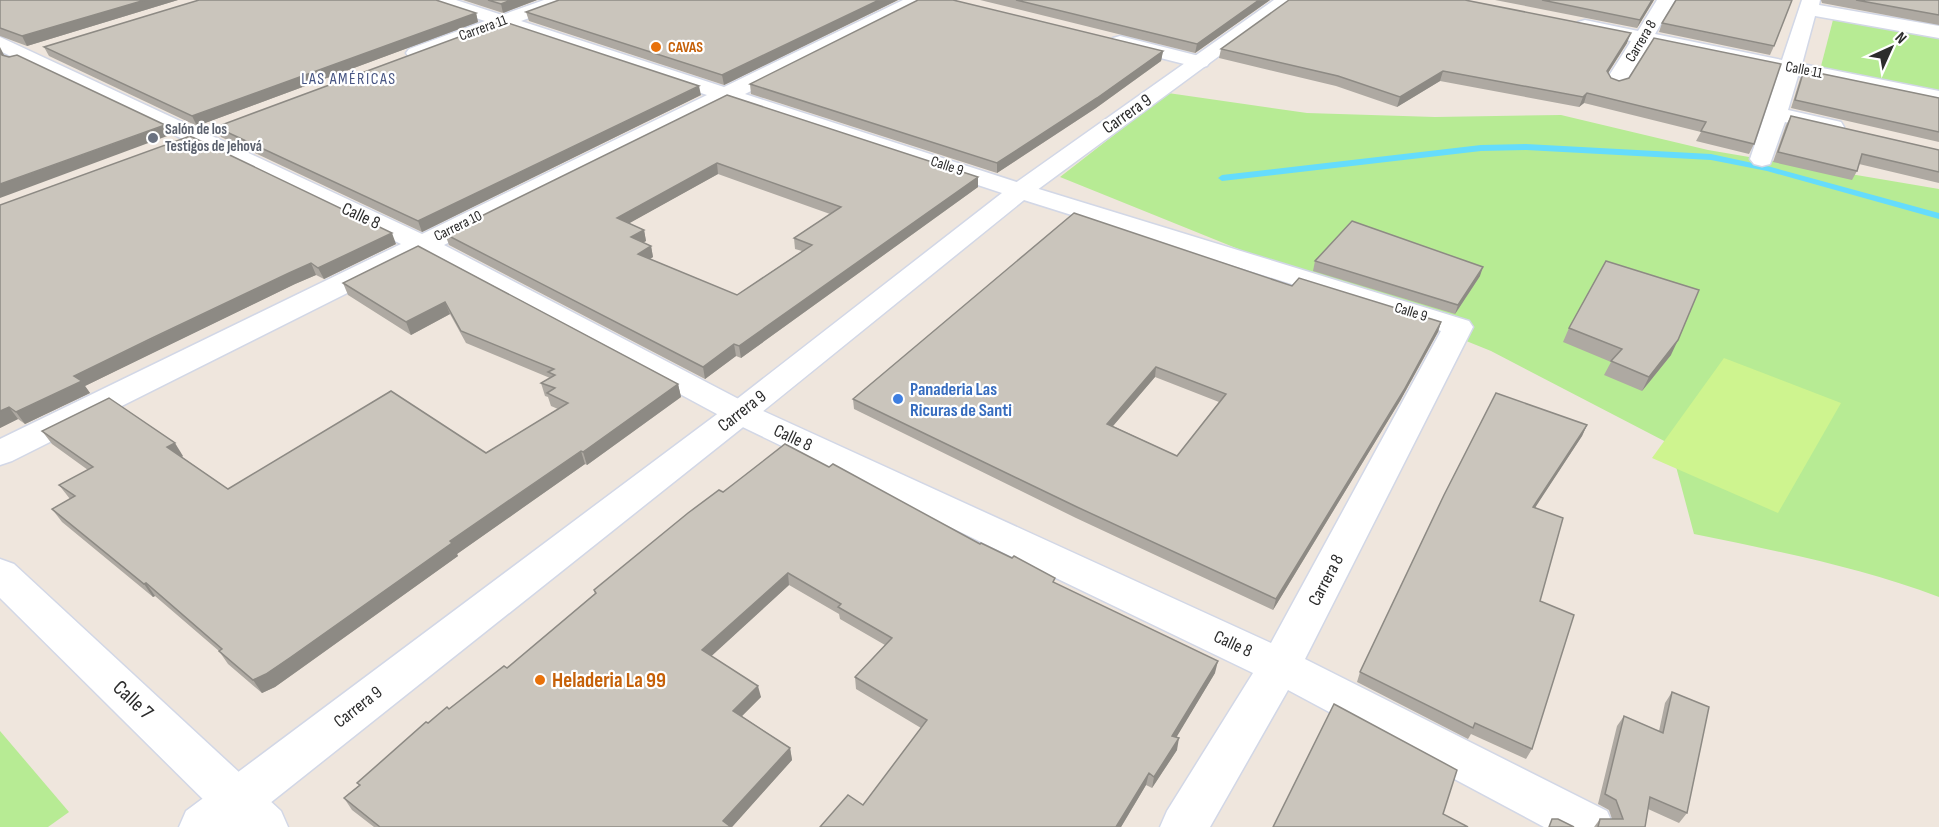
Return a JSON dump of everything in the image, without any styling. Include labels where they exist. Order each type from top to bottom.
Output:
[{"type":"street","name":"Calle 9","points":[[438,0],[1020,190],[1458,327]]},
{"type":"street","name":"Carrera 11","points":[[391,63],[561,0]]},
{"type":"street","name":"Carrera 10","points":[[0,453],[917,0]]},
{"type":"street","name":"Carrera 9","points":[[202,827],[251,813],[740,413],[1020,190],[1286,0]]},
{"type":"street","name":"Carrera 8","points":[[1616,82],[1666,0]]},
{"type":"street","points":[[1762,159],[1809,4],[1939,32]]},
{"type":"street","name":"Calle 11","points":[[1562,21],[1939,98]]},
{"type":"street","points":[[1097,37],[1200,62]]},
{"type":"street","name":"Calle 8","points":[[19,52],[184,141],[422,244],[740,413],[1280,666],[1590,827]]},
{"type":"street","points":[[1776,114],[1858,132]]},
{"type":"street","points":[[184,141],[228,125]]},
{"type":"street","name":"Carrera 8","points":[[1184,827],[1280,666],[1458,327]]},
{"type":"street","name":"Calle 7","points":[[0,574],[251,813]]},
{"type":"green space","points":[[1834,16],[1939,35],[1939,94],[1820,70]]},
{"type":"green space","points":[[1168,93],[1307,113],[1435,117],[1561,115],[1708,150],[1939,189],[1939,597],[1848,568],[1694,534],[1670,444],[1491,351],[1060,177]]},
{"type":"green space","points":[[1724,358],[1841,403],[1778,513],[1652,458]]},
{"type":"green space","points":[[0,731],[69,812],[48,827],[0,827]]},
{"type":"building","points":[[0,0],[145,0],[22,36],[0,28]]},
{"type":"building","points":[[199,0],[436,0],[476,13],[192,116],[44,47]]},
{"type":"building","points":[[488,0],[511,0],[501,4]]},
{"type":"building","points":[[559,0],[879,0],[722,75],[526,12]]},
{"type":"building","points":[[918,0],[953,0],[1163,51],[1097,98],[997,163],[750,84]]},
{"type":"building","points":[[1016,0],[1259,0],[1197,44]]},
{"type":"building","points":[[1289,0],[1465,0],[1631,33],[1607,71],[1611,78],[1619,81],[1629,78],[1654,38],[1781,64],[1754,144],[1701,131],[1706,122],[1587,93],[1583,97],[1443,71],[1400,97],[1338,76],[1221,49]]},
{"type":"building","points":[[1542,0],[1652,0],[1640,20]]},
{"type":"building","points":[[1676,0],[1792,0],[1774,46],[1662,23]]},
{"type":"building","points":[[1856,0],[1939,0],[1939,15]]},
{"type":"building","points":[[502,21],[699,86],[418,221],[216,127]]},
{"type":"building","points":[[0,52],[9,57],[17,55],[165,125],[0,184]]},
{"type":"building","points":[[1804,70],[1939,98],[1939,132],[1795,100]]},
{"type":"building","points":[[727,95],[978,177],[739,346],[734,344],[703,367],[445,234]],"holes":[[[717,163],[841,207],[794,238],[812,245],[737,295],[638,254],[651,246],[631,237],[644,230],[617,218]]]},
{"type":"building","points":[[1791,116],[1939,150],[1939,172],[1862,154],[1857,171],[1778,152]]},
{"type":"building","points":[[190,136],[392,233],[318,268],[311,263],[150,339],[74,376],[82,381],[16,412],[9,407],[0,411],[0,205]]},
{"type":"building","points":[[1074,213],[1292,286],[1299,278],[1441,322],[1404,390],[1276,599],[1077,507],[853,399]],"holes":[[[1156,367],[1226,394],[1177,456],[1107,424]]]},
{"type":"building","points":[[1352,221],[1483,267],[1458,305],[1315,261]]},
{"type":"building","points":[[418,246],[678,384],[583,452],[581,451],[450,541],[452,543],[291,657],[253,680],[219,651],[222,649],[146,583],[144,584],[52,509],[75,496],[59,485],[93,467],[42,431],[109,398],[175,443],[167,447],[228,489],[391,391],[486,453],[568,403],[547,393],[555,388],[541,383],[555,375],[548,372],[554,369],[461,331],[445,302],[406,322],[343,283]]},
{"type":"building","points":[[1606,261],[1699,290],[1678,340],[1649,377],[1611,361],[1622,349],[1569,328]]},
{"type":"building","points":[[1496,393],[1587,425],[1533,507],[1563,518],[1540,601],[1574,615],[1532,749],[1475,723],[1473,728],[1360,672],[1444,495]]},
{"type":"building","points":[[785,444],[829,467],[833,464],[980,544],[1012,558],[1014,556],[1055,578],[1053,582],[1218,661],[1172,736],[1179,738],[1154,777],[1149,773],[1116,827],[820,827],[848,795],[863,805],[927,720],[855,677],[892,638],[838,607],[841,604],[788,573],[702,650],[758,686],[733,711],[790,748],[723,821],[731,827],[380,827],[344,798],[360,785],[357,783],[426,722],[428,723],[447,707],[449,709],[504,666],[507,668],[596,593],[594,590],[688,513],[719,490],[723,492]]},
{"type":"building","points":[[1672,692],[1709,707],[1687,813],[1650,797],[1645,827],[1598,827],[1600,819],[1623,819],[1616,800],[1605,794],[1624,716],[1663,733]]},
{"type":"building","points":[[1334,704],[1457,770],[1443,814],[1468,827],[1273,827]]},
{"type":"building","points":[[1552,819],[1558,819],[1574,827],[1549,827]]},
{"type":"waterway","points":[[1222,178],[1481,148],[1526,147],[1711,157],[1768,169],[1939,216]]},
{"type":"place","name":"CAVAS","points":[[656,47]]},
{"type":"place","name":"Salón de los Testigos de Jehová","points":[[153,138]]},
{"type":"place","name":"Panaderia Las Ricuras de Santi","points":[[898,399]]},
{"type":"place","name":"Heladeria La 99","points":[[540,680]]},
{"type":"district","name":"LAS AMÉRICAS","points":[[349,79]]}]
